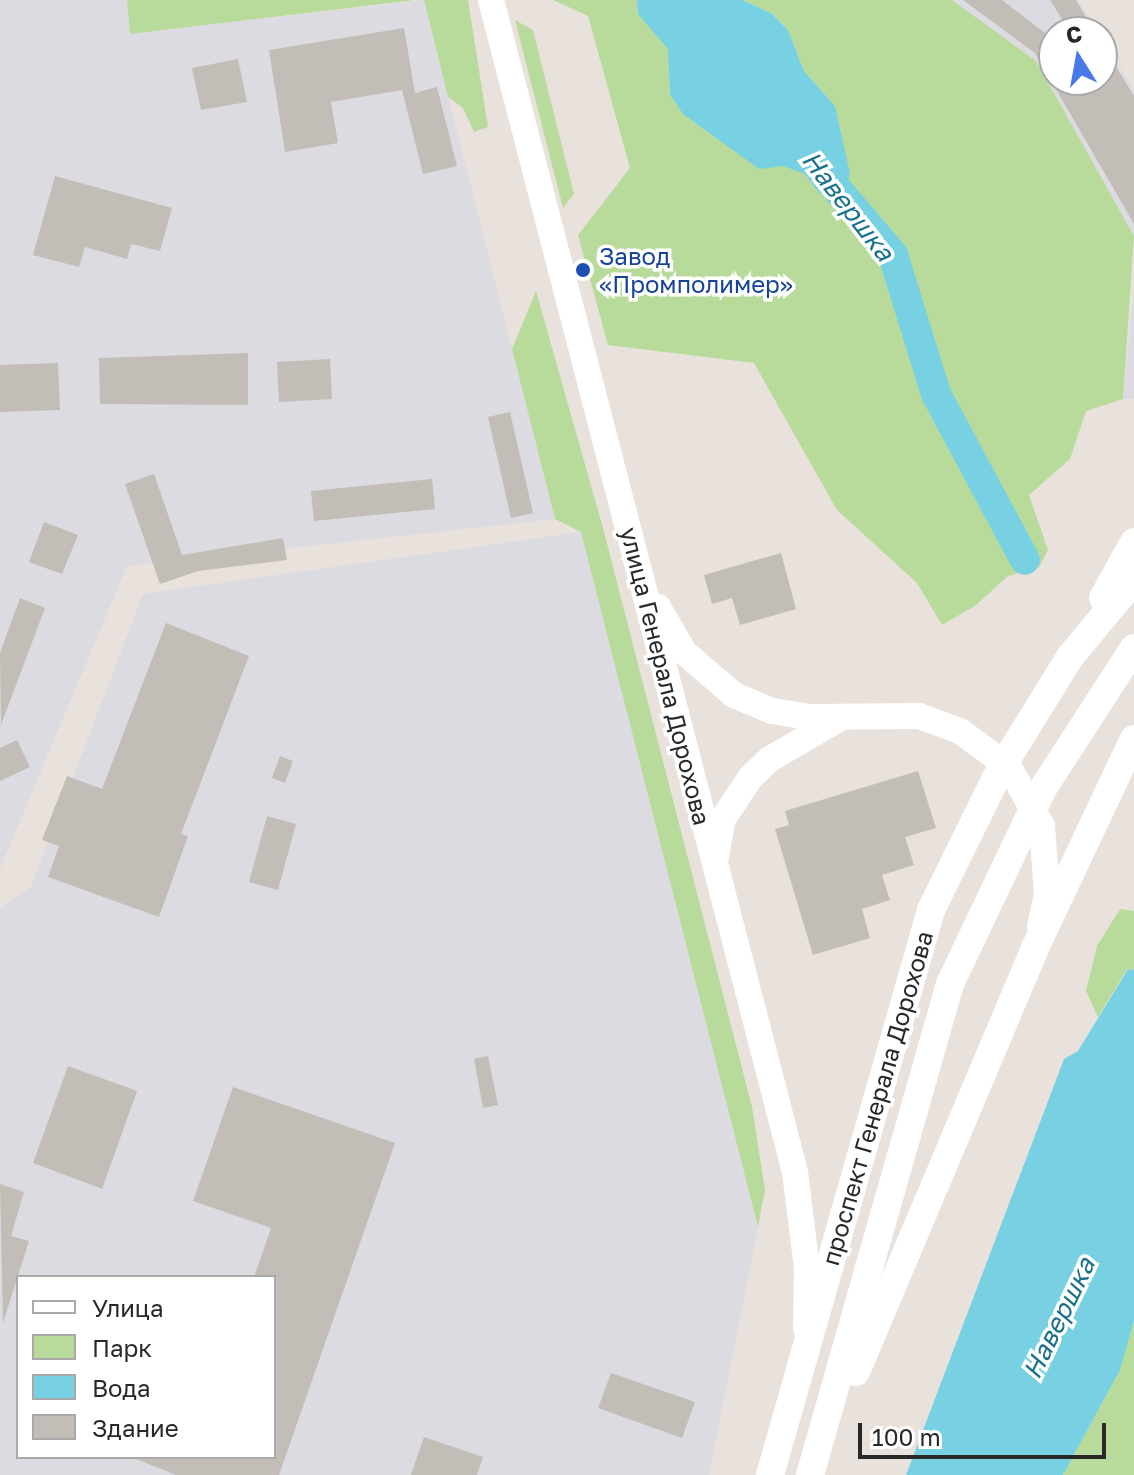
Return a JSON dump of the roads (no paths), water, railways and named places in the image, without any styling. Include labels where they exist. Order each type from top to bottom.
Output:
[{"type":"main road","points":[[1089,632],[1134,542]]},
{"type":"main road","name":"проспект Генерала Дорохова","points":[[770,1475],[888,1047],[931,910],[969,827],[1089,632],[1134,580]]},
{"type":"main road","name":"проспект Генерала Дорохова","points":[[810,1475],[950,984],[1010,848],[1134,648]]},
{"type":"main road","points":[[810,1475],[1035,948],[1134,739]]},
{"type":"street","name":"улица Генерала Дорохова","points":[[491,0],[795,1172],[807,1269],[805,1357]]},
{"type":"street","points":[[639,567],[684,652],[714,681],[772,711],[844,716],[897,713],[940,722],[1009,767],[1042,826],[1047,894],[1035,948]]},
{"type":"street","points":[[715,873],[723,819],[750,778],[770,759],[844,716]]},
{"type":"water","points":[[637,0],[742,0],[771,13],[788,30],[804,71],[835,106],[850,174],[842,196],[819,193],[805,174],[783,166],[759,169],[683,114],[670,94],[668,49],[638,14]]},
{"type":"water","points":[[1128,969],[1134,970],[1134,1321],[1120,1370],[1063,1475],[906,1475],[1064,1059],[1078,1051]]},
{"type":"waterway","name":"Навершка","points":[[815,163],[893,255],[936,394],[1025,560]]},
{"type":"place","name":"Завод «Промполимер»","points":[[583,270]]}]
